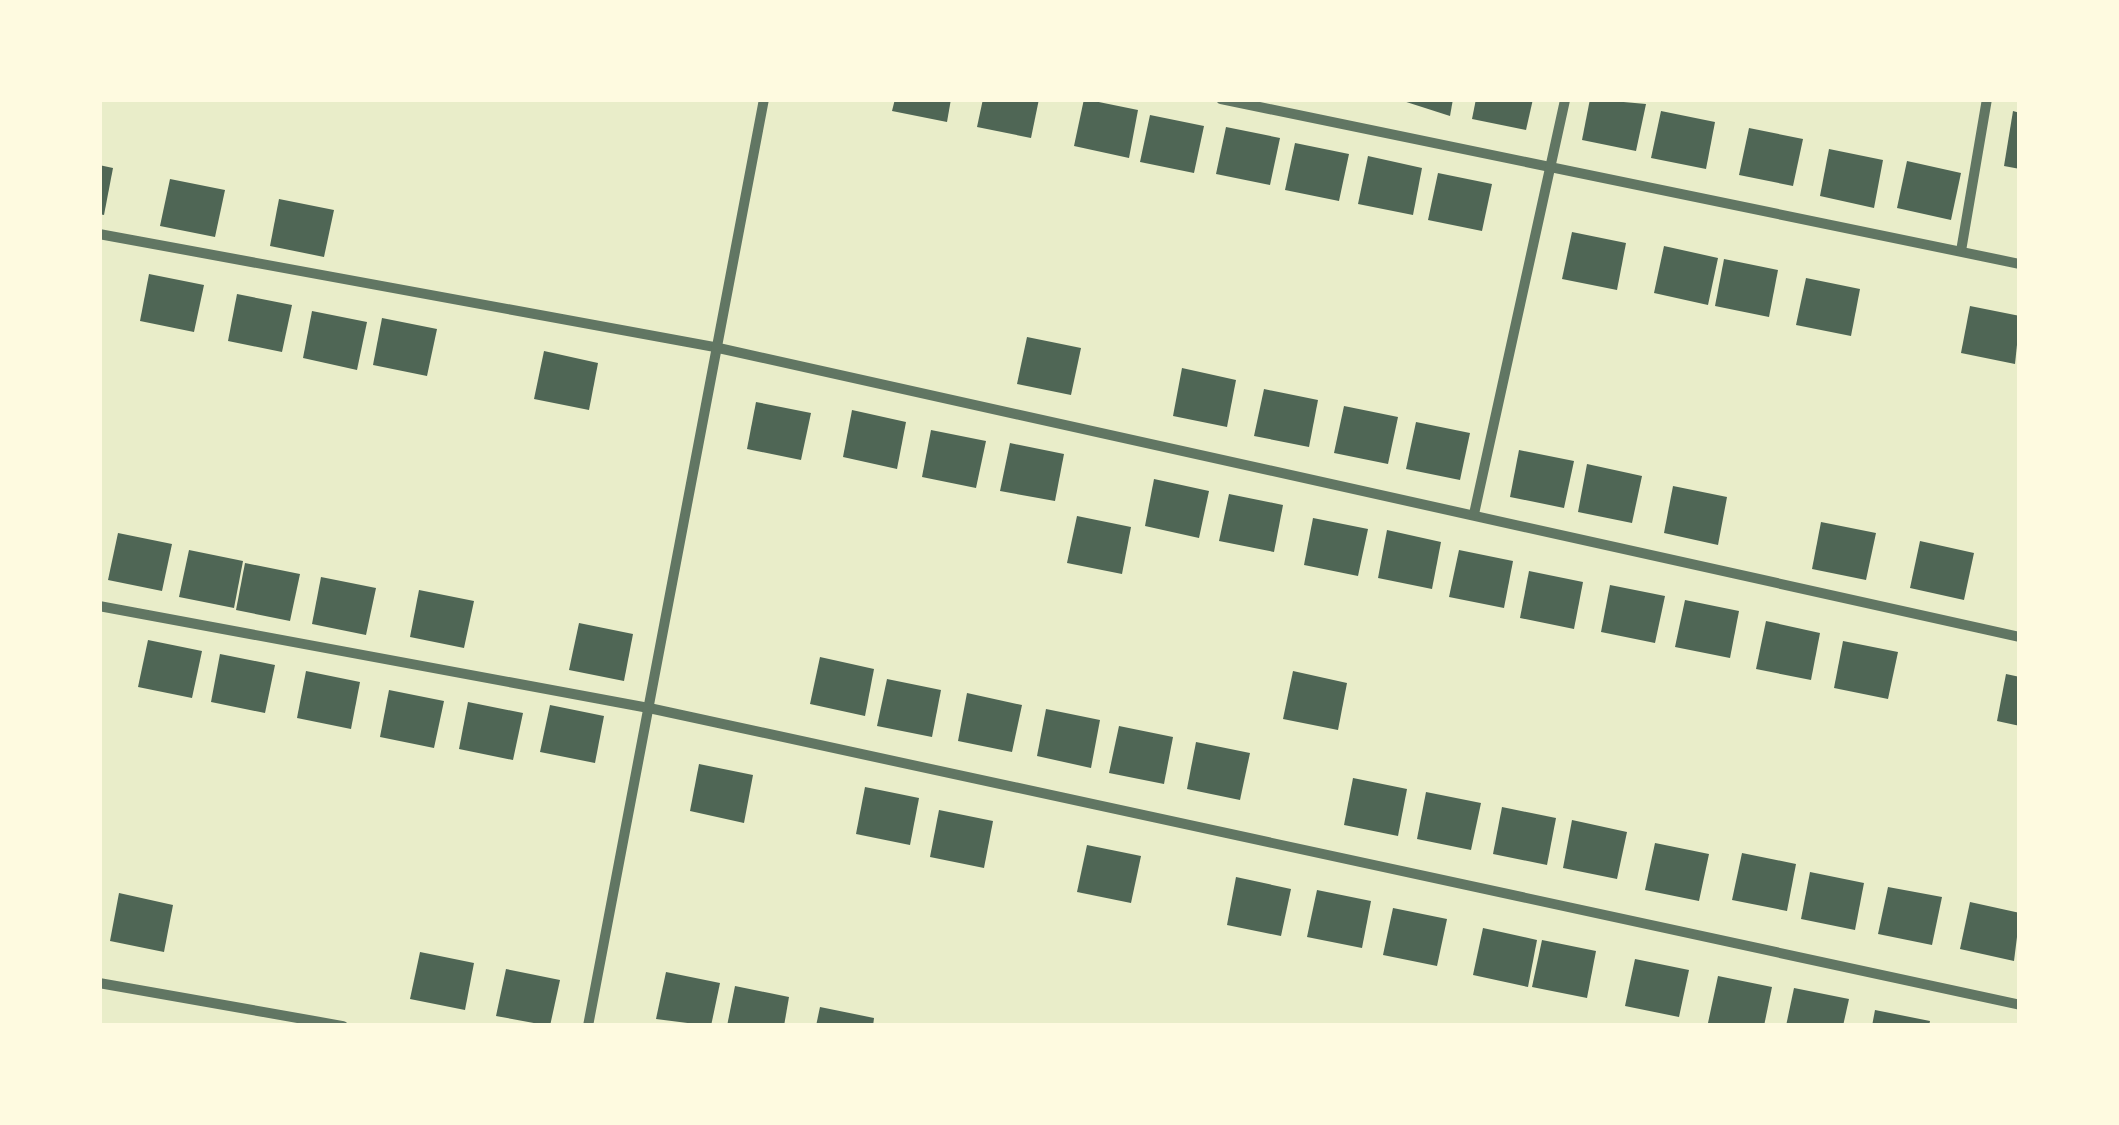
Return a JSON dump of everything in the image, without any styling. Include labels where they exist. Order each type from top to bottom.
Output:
[{"type":"street","points":[[588,1026],[764,99]]},
{"type":"street","points":[[1221,99],[2020,264]]},
{"type":"street","points":[[1474,514],[1565,99]]},
{"type":"street","points":[[1961,251],[1987,99]]},
{"type":"street","points":[[99,234],[714,347],[2020,637]]},
{"type":"street","points":[[99,606],[649,708],[2020,1005]]},
{"type":"street","points":[[99,983],[343,1026]]},
{"type":"building","points":[[895,99],[951,99],[947,122],[892,111]]},
{"type":"building","points":[[983,99],[1039,99],[1031,138],[977,127]]},
{"type":"building","points":[[1084,99],[1138,110],[1129,158],[1074,146]]},
{"type":"building","points":[[1397,99],[1453,99],[1450,116]]},
{"type":"building","points":[[1476,99],[1533,99],[1526,130],[1472,119]]},
{"type":"building","points":[[1590,99],[1646,104],[1636,151],[1582,140]]},
{"type":"building","points":[[1661,111],[1715,122],[1706,169],[1651,158]]},
{"type":"building","points":[[2013,111],[2020,113],[2020,169],[2004,166]]},
{"type":"building","points":[[1150,115],[1204,126],[1194,173],[1140,162]]},
{"type":"building","points":[[1226,127],[1280,138],[1270,185],[1216,174]]},
{"type":"building","points":[[1749,128],[1803,139],[1793,186],[1739,175]]},
{"type":"building","points":[[1295,143],[1349,154],[1339,201],[1285,190]]},
{"type":"building","points":[[1829,149],[1883,160],[1874,208],[1820,196]]},
{"type":"building","points":[[1368,156],[1422,168],[1413,215],[1358,204]]},
{"type":"building","points":[[1907,161],[1961,173],[1951,220],[1897,208]]},
{"type":"building","points":[[99,165],[113,168],[104,215],[99,214]]},
{"type":"building","points":[[1438,173],[1492,184],[1482,231],[1428,220]]},
{"type":"building","points":[[170,179],[225,190],[215,237],[160,226]]},
{"type":"building","points":[[279,199],[334,210],[324,257],[270,246]]},
{"type":"building","points":[[1572,232],[1626,243],[1617,290],[1562,279]]},
{"type":"building","points":[[1664,246],[1718,258],[1708,305],[1654,293]]},
{"type":"building","points":[[1724,259],[1778,270],[1769,317],[1715,306]]},
{"type":"building","points":[[149,274],[204,285],[194,332],[140,321]]},
{"type":"building","points":[[1806,278],[1860,289],[1851,336],[1796,325]]},
{"type":"building","points":[[237,294],[292,305],[282,352],[228,341]]},
{"type":"building","points":[[1970,306],[2020,316],[2015,364],[1961,353]]},
{"type":"building","points":[[312,311],[367,322],[357,370],[303,358]]},
{"type":"building","points":[[382,318],[437,329],[427,376],[373,365]]},
{"type":"building","points":[[1027,337],[1081,348],[1071,395],[1017,384]]},
{"type":"building","points":[[544,351],[598,363],[589,410],[534,399]]},
{"type":"building","points":[[1182,368],[1236,380],[1227,427],[1173,416]]},
{"type":"building","points":[[1264,389],[1318,400],[1309,447],[1254,436]]},
{"type":"building","points":[[756,402],[811,413],[801,460],[747,449]]},
{"type":"building","points":[[1344,406],[1398,417],[1388,464],[1334,453]]},
{"type":"building","points":[[852,410],[906,422],[897,469],[843,457]]},
{"type":"building","points":[[1416,422],[1470,433],[1460,480],[1406,469]]},
{"type":"building","points":[[931,430],[986,441],[976,488],[922,477]]},
{"type":"building","points":[[1010,443],[1064,454],[1055,501],[1000,491]]},
{"type":"building","points":[[1519,450],[1574,461],[1564,508],[1510,497]]},
{"type":"building","points":[[1587,464],[1642,476],[1632,523],[1578,512]]},
{"type":"building","points":[[1154,479],[1209,491],[1199,538],[1145,526]]},
{"type":"building","points":[[1673,486],[1727,497],[1718,545],[1664,533]]},
{"type":"building","points":[[1229,494],[1283,505],[1274,552],[1219,541]]},
{"type":"building","points":[[1077,516],[1131,527],[1122,574],[1067,563]]},
{"type":"building","points":[[1313,518],[1368,529],[1358,576],[1304,565]]},
{"type":"building","points":[[1821,522],[1876,533],[1866,580],[1812,569]]},
{"type":"building","points":[[1387,530],[1441,542],[1432,589],[1378,578]]},
{"type":"building","points":[[118,533],[172,544],[162,591],[108,580]]},
{"type":"building","points":[[1920,541],[1974,553],[1964,600],[1910,588]]},
{"type":"building","points":[[189,550],[243,561],[234,608],[179,597]]},
{"type":"building","points":[[1459,550],[1513,561],[1504,608],[1449,597]]},
{"type":"building","points":[[245,563],[300,574],[290,621],[236,610]]},
{"type":"building","points":[[1529,571],[1583,582],[1574,629],[1520,618]]},
{"type":"building","points":[[321,577],[376,588],[366,635],[312,624]]},
{"type":"building","points":[[1610,585],[1665,596],[1655,643],[1601,632]]},
{"type":"building","points":[[419,590],[474,601],[464,648],[410,637]]},
{"type":"building","points":[[1685,600],[1739,611],[1730,658],[1675,647]]},
{"type":"building","points":[[1766,621],[1820,633],[1811,680],[1756,669]]},
{"type":"building","points":[[579,623],[633,634],[624,681],[569,670]]},
{"type":"building","points":[[148,640],[202,651],[192,698],[138,687]]},
{"type":"building","points":[[1843,641],[1898,652],[1888,699],[1834,688]]},
{"type":"building","points":[[220,654],[275,665],[265,713],[211,702]]},
{"type":"building","points":[[820,657],[874,669],[865,716],[810,704]]},
{"type":"building","points":[[306,671],[360,682],[351,729],[297,718]]},
{"type":"building","points":[[1293,671],[1347,683],[1338,730],[1283,719]]},
{"type":"building","points":[[2006,674],[2020,677],[2020,726],[1997,721]]},
{"type":"building","points":[[887,679],[941,690],[932,737],[877,726]]},
{"type":"building","points":[[389,690],[444,701],[434,748],[380,737]]},
{"type":"building","points":[[967,693],[1022,705],[1012,752],[958,741]]},
{"type":"building","points":[[468,702],[523,713],[513,760],[459,749]]},
{"type":"building","points":[[550,705],[604,716],[595,763],[540,752]]},
{"type":"building","points":[[1046,709],[1100,720],[1091,768],[1037,756]]},
{"type":"building","points":[[1119,726],[1173,737],[1164,784],[1109,773]]},
{"type":"building","points":[[1196,742],[1250,753],[1240,800],[1187,789]]},
{"type":"building","points":[[699,764],[753,775],[744,823],[690,811]]},
{"type":"building","points":[[1353,778],[1407,789],[1398,836],[1344,825]]},
{"type":"building","points":[[865,787],[919,798],[910,845],[856,834]]},
{"type":"building","points":[[1426,792],[1481,803],[1471,850],[1417,839]]},
{"type":"building","points":[[1502,807],[1556,818],[1547,865],[1493,854]]},
{"type":"building","points":[[939,810],[993,821],[984,868],[930,857]]},
{"type":"building","points":[[1572,820],[1627,832],[1617,879],[1563,868]]},
{"type":"building","points":[[1655,843],[1709,854],[1699,901],[1645,890]]},
{"type":"building","points":[[1087,845],[1141,856],[1131,903],[1077,892]]},
{"type":"building","points":[[1742,853],[1796,864],[1787,911],[1732,900]]},
{"type":"building","points":[[1810,872],[1864,883],[1855,930],[1801,919]]},
{"type":"building","points":[[1236,877],[1291,889],[1281,936],[1227,925]]},
{"type":"building","points":[[1888,887],[1942,897],[1932,945],[1878,934]]},
{"type":"building","points":[[1317,890],[1371,901],[1362,948],[1307,937]]},
{"type":"building","points":[[119,893],[173,905],[164,952],[110,941]]},
{"type":"building","points":[[1970,902],[2020,913],[2014,961],[1960,949]]},
{"type":"building","points":[[1393,908],[1447,919],[1437,966],[1383,955]]},
{"type":"building","points":[[1483,928],[1537,940],[1528,987],[1473,975]]},
{"type":"building","points":[[1542,940],[1596,951],[1587,998],[1532,987]]},
{"type":"building","points":[[420,952],[474,963],[465,1010],[410,999]]},
{"type":"building","points":[[1635,959],[1689,970],[1679,1017],[1625,1006]]},
{"type":"building","points":[[506,969],[560,980],[550,1026],[496,1016]]},
{"type":"building","points":[[666,972],[720,983],[711,1026],[656,1019]]},
{"type":"building","points":[[1718,976],[1772,987],[1764,1026],[1708,1023]]},
{"type":"building","points":[[735,986],[789,997],[784,1026],[727,1026]]},
{"type":"building","points":[[1794,988],[1849,999],[1843,1026],[1786,1026]]},
{"type":"building","points":[[820,1007],[874,1018],[873,1026],[816,1026]]},
{"type":"building","points":[[1875,1010],[1930,1021],[1929,1026],[1872,1026]]}]
